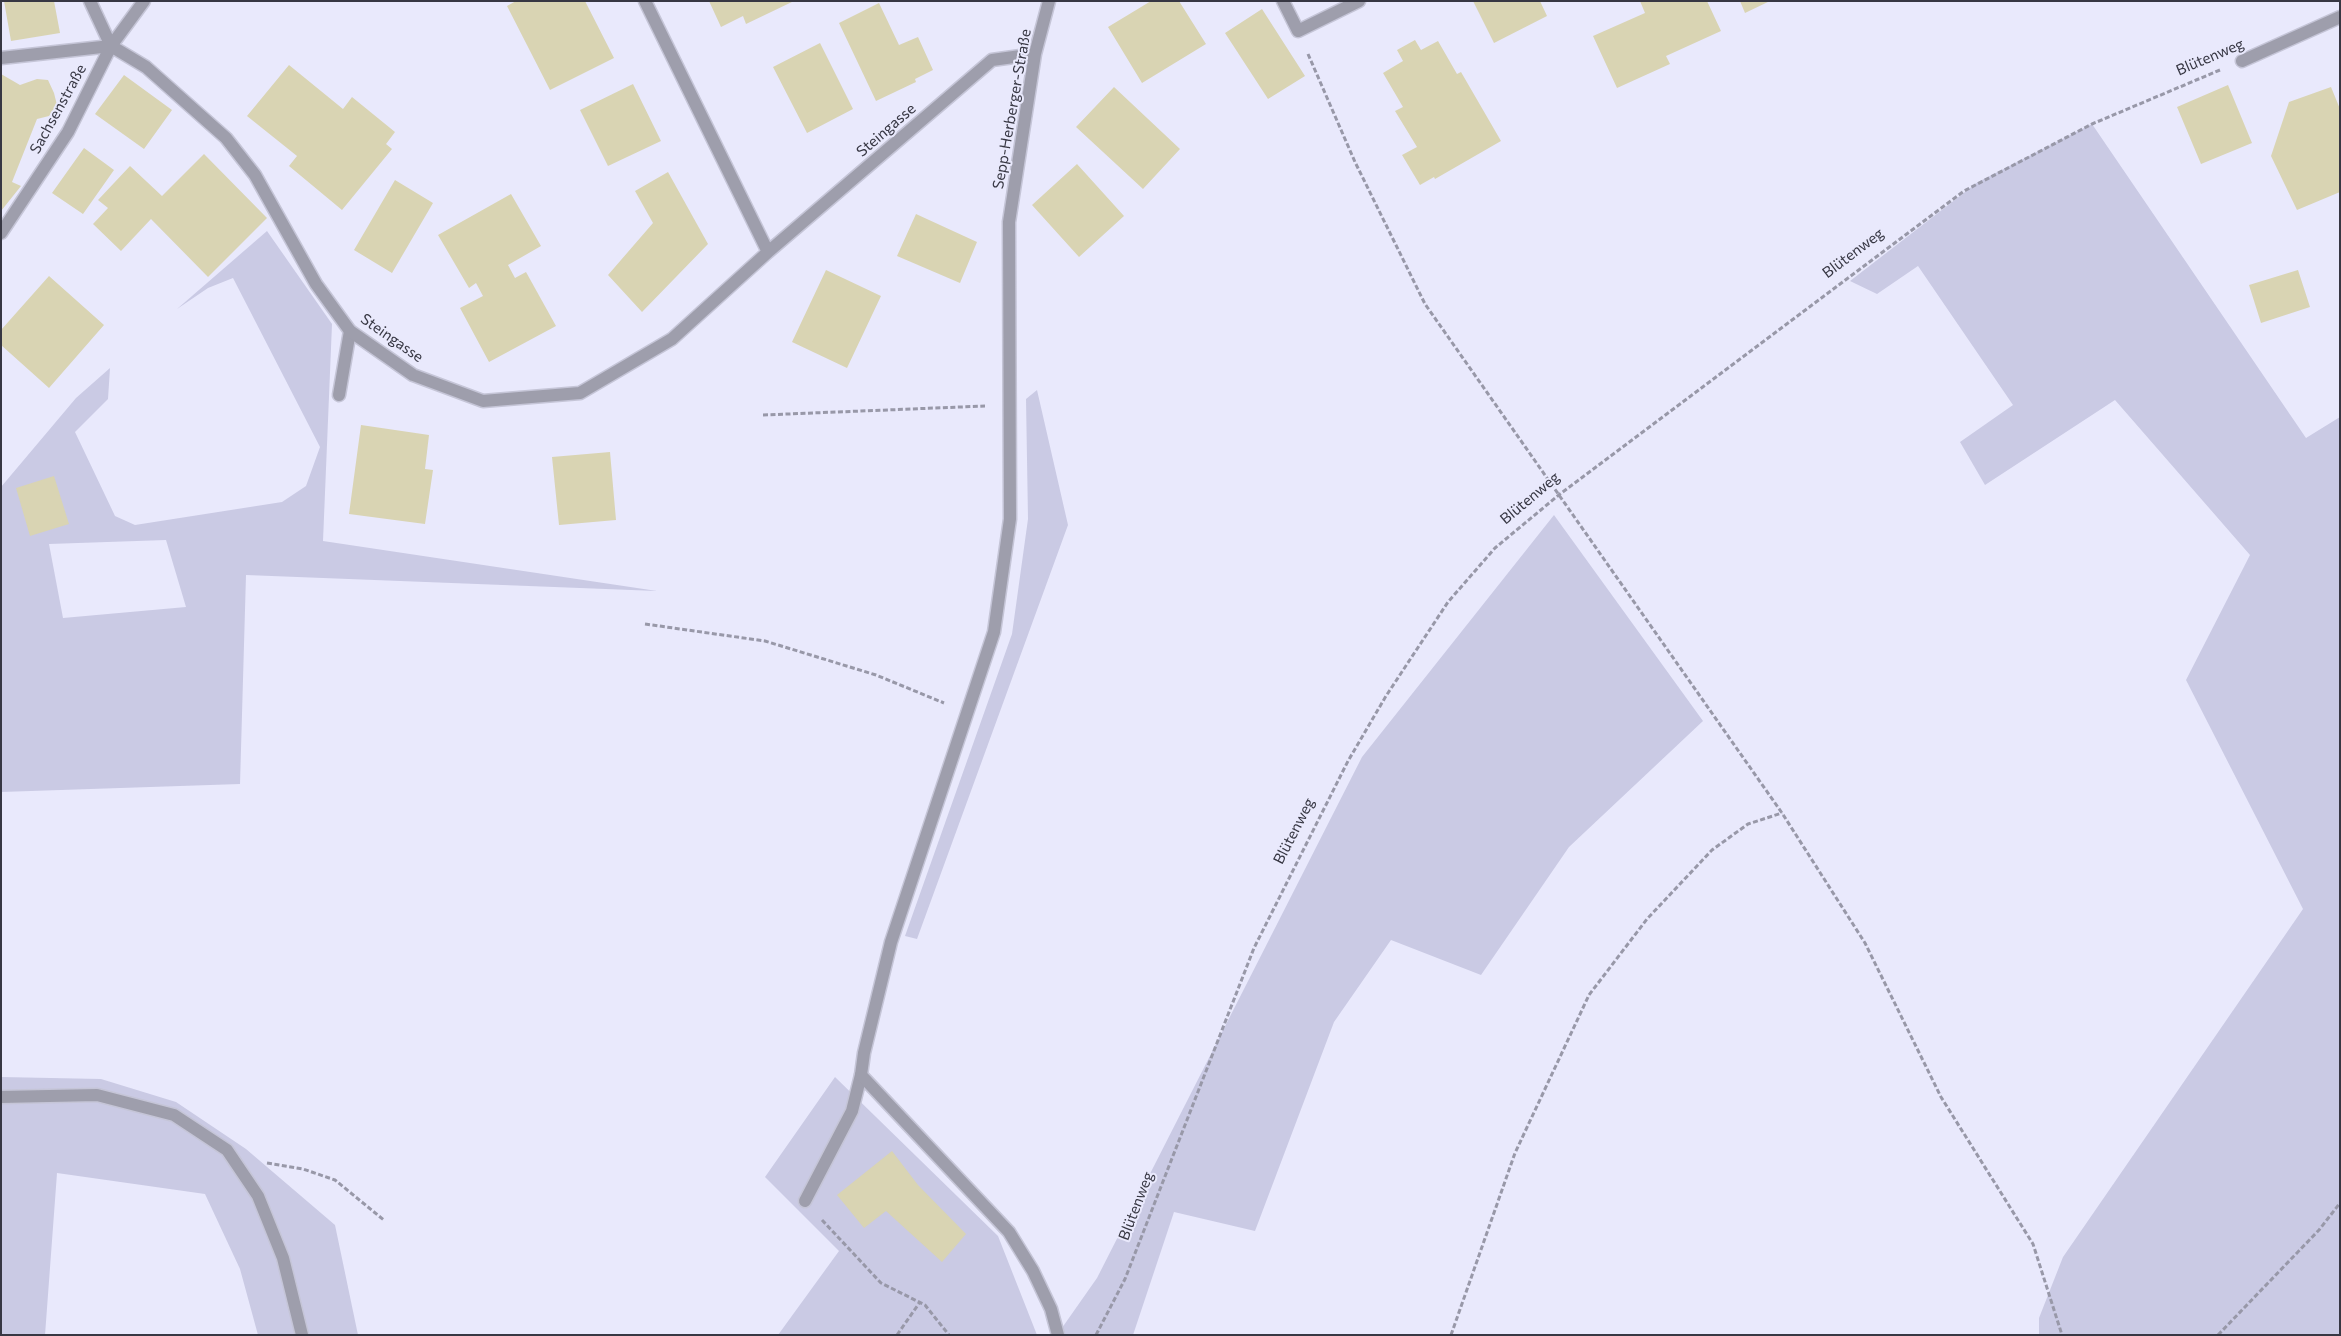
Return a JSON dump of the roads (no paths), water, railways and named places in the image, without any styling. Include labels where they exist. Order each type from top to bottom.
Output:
[{"type":"street","points":[[1,58],[111,46],[90,1]]},
{"type":"street","name":"Sachsenstraße","points":[[1,233],[68,132],[111,46],[144,1]]},
{"type":"street","points":[[645,1],[768,252]]},
{"type":"street","name":"Sepp-Herberger-Straße","points":[[805,1201],[852,1111],[891,942],[994,632],[1009,528],[1009,222],[1035,54],[1049,1]]},
{"type":"street","points":[[1283,1],[1298,31],[1359,1]]},
{"type":"street","name":"Blütenweg","points":[[2242,61],[2340,17]]},
{"type":"street","name":"Steingasse","points":[[111,46],[146,67],[226,138],[255,175],[316,284],[350,331],[413,375],[483,401],[580,393],[672,339],[768,252],[992,60],[1035,54]]},
{"type":"street","points":[[339,395],[350,331]]},
{"type":"street","points":[[860,1075],[1009,1232],[1033,1271],[1051,1309],[1058,1335]]},
{"type":"street","points":[[1,1097],[97,1095],[174,1116],[227,1150],[258,1196],[283,1258],[302,1335]]}]
